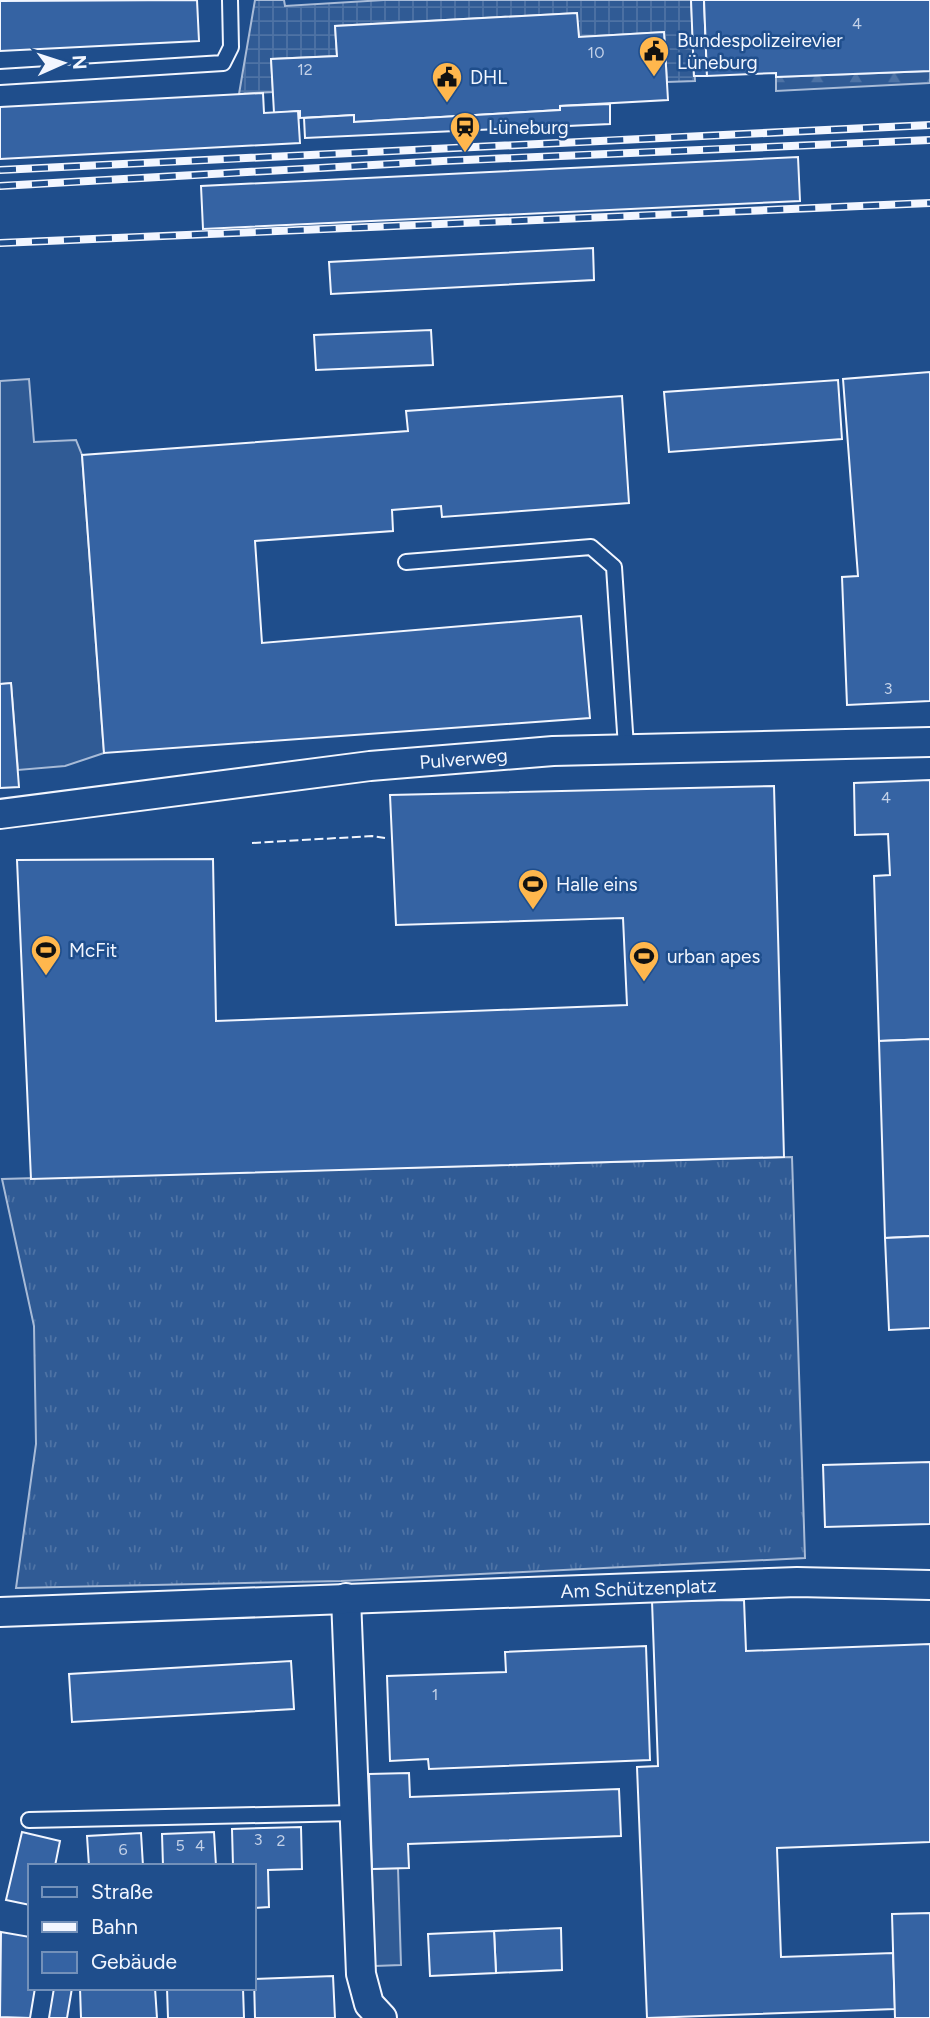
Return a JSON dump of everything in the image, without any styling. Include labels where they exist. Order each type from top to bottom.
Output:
[{"type":"street","name":"Pulverweg","points":[[0,814],[370,766],[626,747],[930,742]]},
{"type":"street","name":"Am Schützenplatz","points":[[0,1612],[797,1582],[930,1585]]},
{"type":"street","points":[[345,1598],[361,1974],[369,2004],[382,2018]]},
{"type":"lane","points":[[0,77],[223,63],[231,47],[230,0]]},
{"type":"lane","points":[[406,562],[592,547],[614,568],[626,747]]},
{"type":"lane","points":[[29,1820],[354,1813]]},
{"type":"green space","points":[[930,71],[930,83],[776,91],[776,77]]},
{"type":"green space","points":[[792,1157],[805,1558],[341,1581],[16,1588],[36,1444],[34,1326],[2,1179]]},
{"type":"shaded area","points":[[255,0],[284,0],[285,6],[384,0],[691,0],[695,81],[667,82],[664,32],[579,37],[576,13],[335,26],[337,56],[271,59],[273,92],[239,94]]},
{"type":"shaded area","points":[[29,379],[34,442],[76,440],[82,455],[104,753],[65,766],[18,770],[11,683],[0,684],[0,381]]},
{"type":"shaded area","points":[[398,1868],[401,1965],[375,1966],[372,1869]]},
{"type":"building","points":[[197,0],[199,41],[0,51],[0,1]]},
{"type":"building","points":[[691,0],[704,0],[707,76],[694,76]]},
{"type":"building","points":[[704,0],[930,0],[930,71],[776,77],[776,73],[707,76]]},
{"type":"building","points":[[577,13],[579,37],[664,32],[668,100],[560,106],[560,110],[354,122],[354,115],[300,118],[300,111],[274,113],[271,59],[337,56],[335,26]]},
{"type":"building","points":[[263,93],[264,113],[298,111],[300,143],[0,159],[0,107]]},
{"type":"building","points":[[610,104],[610,124],[305,138],[304,118],[354,115],[354,122],[560,110],[560,106]]},
{"type":"building","points":[[798,157],[800,201],[203,229],[201,186]]},
{"type":"building","points":[[593,248],[594,280],[331,294],[329,262]]},
{"type":"building","points":[[431,330],[433,365],[316,370],[314,335]]},
{"type":"building","points":[[930,372],[930,701],[847,705],[842,577],[858,576],[843,379]]},
{"type":"building","points":[[838,380],[842,439],[669,452],[664,392]]},
{"type":"building","points":[[622,396],[629,503],[442,517],[441,506],[392,510],[393,531],[255,541],[262,643],[581,616],[590,718],[104,753],[82,455],[408,431],[406,411]]},
{"type":"building","points":[[11,683],[19,787],[0,788],[0,684]]},
{"type":"building","points":[[930,780],[930,1039],[879,1041],[874,876],[890,875],[888,834],[855,835],[854,783]]},
{"type":"building","points":[[774,786],[784,1157],[31,1179],[17,860],[213,859],[216,1021],[627,1005],[623,918],[396,925],[390,795]]},
{"type":"building","points":[[930,1039],[930,1236],[885,1238],[879,1041]]},
{"type":"building","points":[[930,1236],[930,1328],[889,1330],[885,1238]]},
{"type":"building","points":[[930,1462],[930,1524],[825,1527],[823,1465]]},
{"type":"building","points":[[744,1600],[746,1651],[930,1644],[930,1842],[777,1848],[781,1957],[893,1953],[895,2009],[647,2018],[637,1767],[658,1766],[652,1601]]},
{"type":"building","points":[[646,1646],[650,1760],[429,1769],[428,1759],[390,1761],[387,1676],[506,1672],[505,1652]]},
{"type":"building","points":[[291,1661],[294,1709],[72,1722],[69,1674]]},
{"type":"building","points":[[409,1773],[410,1797],[619,1789],[621,1836],[408,1844],[409,1868],[372,1869],[369,1774]]},
{"type":"building","points":[[301,1827],[302,1869],[268,1870],[269,1907],[256,1908],[256,1864],[233,1864],[232,1829]]},
{"type":"building","points":[[22,1832],[60,1841],[55,1864],[28,1864],[28,1905],[6,1900]]},
{"type":"building","points":[[214,1832],[216,1864],[163,1864],[162,1834]]},
{"type":"building","points":[[141,1833],[143,1864],[89,1864],[87,1836]]},
{"type":"building","points":[[930,1913],[930,2018],[895,2018],[892,1914]]},
{"type":"building","points":[[561,1928],[562,1970],[496,1973],[494,1931]]},
{"type":"building","points":[[494,1931],[496,1973],[430,1976],[428,1934]]},
{"type":"building","points":[[1,1932],[28,1937],[28,1990],[35,1990],[30,2018],[0,2017]]},
{"type":"building","points":[[333,1976],[335,2018],[255,2018],[256,1979]]},
{"type":"building","points":[[54,1990],[72,1990],[67,2018],[49,2018]]},
{"type":"building","points":[[80,1990],[155,1990],[157,2018],[81,2018]]},
{"type":"building","points":[[167,1990],[243,1990],[244,2018],[168,2018]]},
{"type":"railway","points":[[0,170],[930,125]]},
{"type":"railway","points":[[0,186],[443,161],[930,140]]},
{"type":"railway","points":[[0,243],[930,203]]},
{"type":"fence","points":[[252,843],[372,836],[385,838]]},
{"type":"place","name":"Bundespolizeirevier Lüneburg","points":[[654,78]]},
{"type":"place","name":"DHL","points":[[447,104]]},
{"type":"place","name":"Lüneburg","points":[[465,154]]},
{"type":"place","name":"Halle eins","points":[[533,911]]},
{"type":"place","name":"McFit","points":[[46,977]]},
{"type":"place","name":"urban apes","points":[[644,983]]}]
